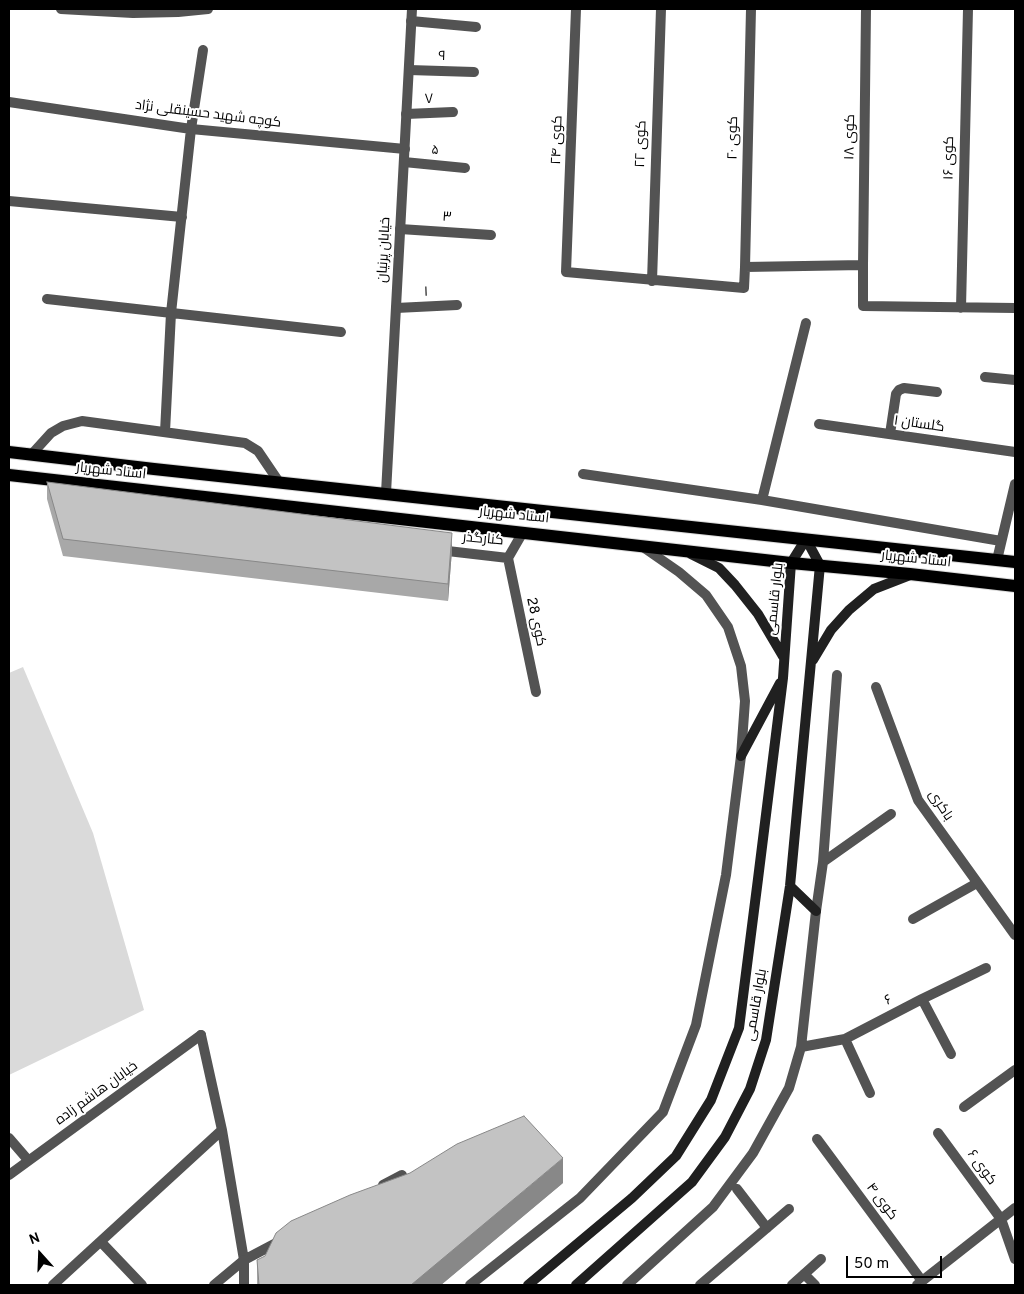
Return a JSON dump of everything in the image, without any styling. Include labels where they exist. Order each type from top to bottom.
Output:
[{"type":"main road","name":"استاد شهریار","points":[[9,452],[1015,562]]},
{"type":"main road","points":[[81,484],[84,460]]},
{"type":"main road","name":"استاد شهریار","points":[[9,475],[56,484],[81,484],[1015,586]]},
{"type":"main road","points":[[806,539],[820,565]]},
{"type":"main road","name":"بلوار قاسمی","points":[[528,1285],[632,1198],[676,1156],[711,1100],[739,1028],[783,678],[791,563],[806,539]]},
{"type":"main road","points":[[683,550],[719,568],[758,614],[784,659]]},
{"type":"main road","name":"بلوار قاسمی","points":[[576,1285],[692,1182],[725,1137],[750,1089],[766,1040],[790,886],[820,565]]},
{"type":"main road","points":[[812,663],[831,630],[849,610],[874,589],[910,574]]},
{"type":"main road","points":[[741,756],[783,678]]},
{"type":"main road","points":[[790,886],[816,911]]},
{"type":"street","points":[[61,9],[133,11],[208,9]]},
{"type":"street","name":"خیابان پرنیان","points":[[386,493],[412,9]]},
{"type":"street","name":"کوی ۲۴","points":[[576,9],[566,272],[652,281]]},
{"type":"street","name":"کوی ۲۲","points":[[652,281],[660,9]]},
{"type":"street","name":"کوی ۲۰","points":[[652,281],[744,288],[751,9]]},
{"type":"street","name":"کوی ۱۸","points":[[866,9],[863,306],[961,308]]},
{"type":"street","name":"کوی ۱۶","points":[[961,308],[968,9]]},
{"type":"street","points":[[411,21],[476,27]]},
{"type":"street","points":[[165,432],[171,313],[191,129],[203,50]]},
{"type":"street","name":"۹","points":[[409,70],[474,72]]},
{"type":"street","name":"کوچه شهید حسینقلی نژاد","points":[[9,102],[191,129],[404,149]]},
{"type":"street","name":"۷","points":[[406,114],[453,112]]},
{"type":"street","name":"۵","points":[[404,162],[465,168]]},
{"type":"street","points":[[9,200],[182,217]]},
{"type":"street","name":"۳","points":[[400,229],[491,235]]},
{"type":"street","points":[[745,267],[863,265]]},
{"type":"street","points":[[47,299],[341,332]]},
{"type":"street","name":"۱","points":[[396,308],[456,306]]},
{"type":"street","points":[[961,308],[1015,308]]},
{"type":"street","points":[[762,500],[806,323]]},
{"type":"street","points":[[985,377],[1015,380]]},
{"type":"street","points":[[890,434],[896,394],[899,390],[904,388],[937,392]]},
{"type":"street","points":[[31,454],[51,433],[63,426],[82,421],[245,442],[258,451],[279,482]]},
{"type":"street","name":"۱ گلستان","points":[[819,424],[1015,452]]},
{"type":"street","points":[[583,474],[762,500],[1001,541]]},
{"type":"street","points":[[997,560],[1015,484]]},
{"type":"street","name":"کنارگذر","points":[[430,548],[508,558],[523,532]]},
{"type":"street","points":[[470,1285],[580,1198],[663,1112],[696,1025],[726,875],[741,756],[745,701],[741,666],[728,627],[706,595],[679,572],[640,545]]},
{"type":"street","name":"کوی 28","points":[[508,558],[536,692]]},
{"type":"street","points":[[627,1285],[713,1207],[753,1153],[789,1088],[801,1046],[823,862],[836,675]]},
{"type":"street","name":"باکری","points":[[876,688],[918,800],[977,883],[1012,925],[1015,935]]},
{"type":"street","points":[[823,862],[891,814]]},
{"type":"street","points":[[913,919],[977,883]]},
{"type":"street","name":"۶","points":[[801,1046],[845,1040],[986,968]]},
{"type":"street","points":[[922,999],[951,1054]]},
{"type":"street","name":"خیابان هاشم زاده","points":[[9,1175],[201,1035],[222,1130]]},
{"type":"street","points":[[845,1040],[870,1093]]},
{"type":"street","points":[[964,1107],[1015,1070]]},
{"type":"street","points":[[52,1285],[222,1130]]},
{"type":"street","points":[[222,1130],[244,1260],[244,1285]]},
{"type":"street","name":"کوی ۶","points":[[938,1133],[1001,1219],[1015,1259]]},
{"type":"street","points":[[9,1138],[28,1160]]},
{"type":"street","name":"کوی ۴","points":[[817,1139],[919,1283]]},
{"type":"street","points":[[376,1189],[402,1175]]},
{"type":"street","points":[[737,1190],[768,1228]]},
{"type":"street","points":[[919,1283],[1015,1208]]},
{"type":"street","points":[[700,1285],[789,1209]]},
{"type":"street","points":[[214,1285],[244,1260],[288,1237]]},
{"type":"street","points":[[101,1242],[142,1285]]},
{"type":"street","points":[[792,1285],[821,1259]]},
{"type":"street","points":[[804,1274],[815,1285]]},
{"type":"shaded area","points":[[23,667],[93,833],[144,1010],[9,1075],[9,673]]},
{"type":"building","points":[[47,482],[452,533],[448,584],[63,539]]},
{"type":"building","points":[[524,1116],[563,1158],[411,1285],[259,1285],[257,1260],[265,1256],[276,1233],[291,1221],[350,1195],[410,1173],[457,1144]]}]
